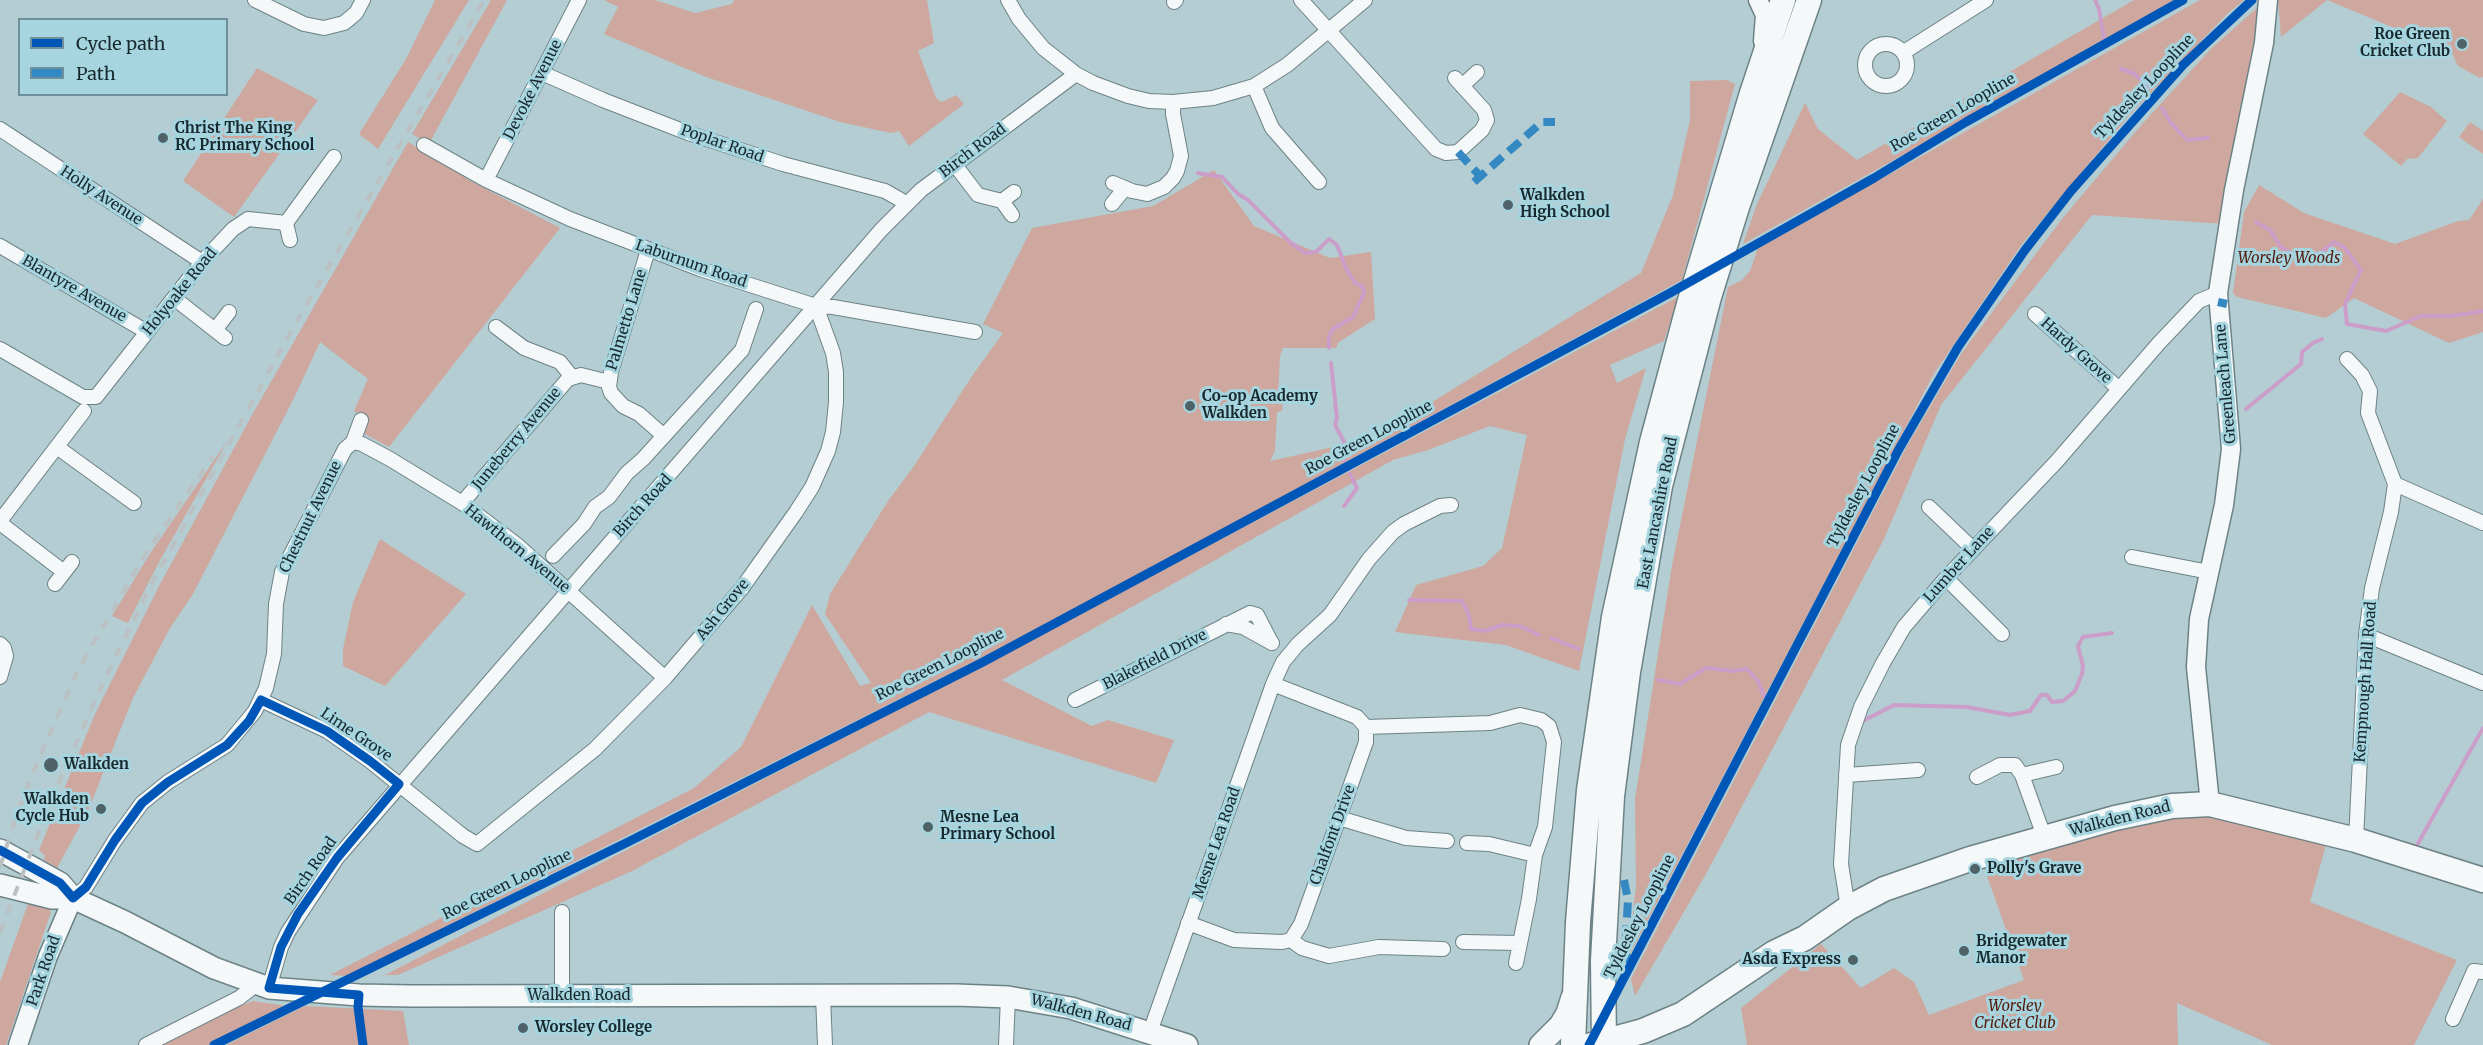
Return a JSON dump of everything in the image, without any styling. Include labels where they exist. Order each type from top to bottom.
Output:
[{"type":"highway","name":"East Lancashire Road","points":[[1597,1044],[1612,796],[1628,672],[1660,486],[1713,224],[1752,93],[1783,0]]},
{"type":"highway","name":"East Lancashire Road","points":[[1573,1045],[1590,790],[1614,617],[1652,442],[1699,301],[1737,207],[1809,0]]},
{"type":"highway","points":[[1597,1044],[1592,942],[1605,787],[1617,714],[1628,672]]},
{"type":"highway","name":"Walkden Road","points":[[1597,1044],[1646,1041],[1676,1032],[1724,1007],[1775,970],[1805,938],[1848,908],[1884,889],[2045,838],[2115,818],[2172,806],[2210,804],[2356,840],[2483,880]]},
{"type":"highway","points":[[1603,961],[1611,998],[1618,1014],[1646,1041]]},
{"type":"main road","name":"Walkden Road","points":[[0,850],[60,883],[73,898],[125,921],[214,968],[263,986],[359,995],[1008,996],[1063,1005],[1188,1045]]},
{"type":"main road","points":[[6,887],[20,877],[21,862]]},
{"type":"main road","points":[[6,887],[52,898],[73,898]]},
{"type":"main road","points":[[1540,1045],[1551,1036],[1567,1013],[1575,988]]},
{"type":"street","points":[[255,0],[313,27],[347,28],[363,0]]},
{"type":"street","name":"Devoke Avenue","points":[[486,180],[579,0]]},
{"type":"street","points":[[1008,0],[1019,19],[1043,48],[1076,74],[1128,96],[1173,102],[1213,98],[1254,86],[1287,65],[1365,0]]},
{"type":"street","points":[[1301,0],[1436,149],[1446,153],[1458,152],[1482,130],[1487,120],[1484,110],[1458,82],[1477,72]]},
{"type":"street","points":[[1752,93],[1766,29],[1765,15],[1758,0]]},
{"type":"street","points":[[1904,52],[1986,0]]},
{"type":"street","name":"Greenleach Lane","points":[[2210,804],[2196,667],[2199,619],[2224,505],[2231,449],[2218,293],[2234,190],[2268,9]]},
{"type":"street","name":"Poplar Road","points":[[542,73],[688,133],[783,164],[885,191],[906,203]]},
{"type":"street","name":"Birch Road","points":[[263,986],[298,914],[336,858],[906,203],[1076,74]]},
{"type":"street","points":[[1254,86],[1272,128],[1319,182]]},
{"type":"street","points":[[1112,204],[1119,186],[1140,193],[1156,192],[1164,187],[1177,171],[1181,156],[1173,102]]},
{"type":"street","name":"Holly Avenue","points":[[0,129],[202,262]]},
{"type":"street","name":"Laburnum Road","points":[[424,145],[486,180],[570,219],[700,269],[816,306],[975,332]]},
{"type":"street","points":[[290,240],[286,224],[325,162]]},
{"type":"street","points":[[955,165],[978,195],[1002,201],[1012,215]]},
{"type":"street","points":[[1002,201],[1014,192]]},
{"type":"street","name":"Holyoake Road","points":[[0,349],[83,397],[91,399],[101,393],[202,262],[233,229],[248,219],[286,224]]},
{"type":"street","name":"Blantyre Avenue","points":[[0,246],[147,332]]},
{"type":"street","name":"Palmetto Lane","points":[[648,250],[609,382],[611,393],[616,400],[639,414],[664,436]]},
{"type":"street","name":"Lumber Lane","points":[[1848,908],[1841,864],[1848,745],[1861,707],[1882,663],[1905,627],[1946,578],[2057,461],[2118,388],[2199,301],[2218,293]]},
{"type":"street","points":[[174,298],[220,334],[229,312]]},
{"type":"street","name":"Ash Grove","points":[[477,844],[595,749],[665,678],[742,588],[796,512],[821,468],[832,432],[836,372],[827,334],[816,306]]},
{"type":"street","points":[[553,556],[568,546],[595,507],[606,500],[627,473],[742,350],[756,327],[756,309]]},
{"type":"street","name":"Hardy Grove","points":[[2035,314],[2118,388]]},
{"type":"street","points":[[496,327],[524,348],[561,362],[572,377]]},
{"type":"street","name":"Kempnough Hall Road","points":[[2348,359],[2362,375],[2370,391],[2368,413],[2395,484],[2391,512],[2373,588],[2366,635],[2356,840]]},
{"type":"street","name":"Juneberry Avenue","points":[[462,503],[572,377],[581,375],[609,382]]},
{"type":"street","points":[[55,584],[68,567],[0,522],[84,411]]},
{"type":"street","name":"Chestnut Avenue","points":[[73,898],[86,886],[142,803],[168,782],[227,745],[249,721],[270,677],[274,654],[276,604],[282,572],[345,449],[352,442],[360,420]]},
{"type":"street","name":"Hawthorn Avenue","points":[[352,442],[362,444],[381,454],[462,503],[516,544],[665,678]]},
{"type":"street","points":[[57,447],[117,498],[134,503]]},
{"type":"street","points":[[2395,484],[2483,523]]},
{"type":"street","name":"Mesne Lea Road","points":[[1150,1032],[1273,684],[1288,655],[1330,615],[1369,559],[1394,532],[1404,524],[1440,506],[1451,505]]},
{"type":"street","points":[[1929,507],[1973,549]]},
{"type":"street","points":[[2132,557],[2209,572]]},
{"type":"street","points":[[1946,578],[2002,634]]},
{"type":"street","name":"Blakefield Drive","points":[[1092,708],[1080,698],[1226,624],[1243,627],[1271,642],[1288,655]]},
{"type":"street","points":[[2366,635],[2483,683]]},
{"type":"street","points":[[0,677],[4,668],[6,645]]},
{"type":"street","points":[[1273,684],[1357,717],[1366,727],[1470,725],[1490,723],[1520,715],[1532,716],[1541,720],[1553,734],[1554,748],[1545,827],[1535,855],[1530,899],[1516,963]]},
{"type":"street","name":"Lime Grove","points":[[261,700],[327,731],[370,761],[463,836],[477,844]]},
{"type":"street","name":"Chalfont Drive","points":[[1291,940],[1301,924],[1366,742],[1366,727]]},
{"type":"street","points":[[1977,777],[2000,765],[2015,765],[2022,775],[2045,838]]},
{"type":"street","points":[[2022,775],[2056,767]]},
{"type":"street","points":[[1846,775],[1918,770]]},
{"type":"street","points":[[1339,818],[1406,838],[1447,841]]},
{"type":"street","points":[[1467,843],[1489,844],[1535,855]]},
{"type":"street","name":"Park Road","points":[[18,1045],[48,956],[73,898]]},
{"type":"street","points":[[562,912],[562,996]]},
{"type":"street","points":[[1188,923],[1234,940],[1282,942],[1291,940],[1302,948],[1329,956],[1379,947],[1443,949]]},
{"type":"street","points":[[1463,942],[1519,943]]},
{"type":"street","points":[[2453,1019],[2474,971],[2483,972]]},
{"type":"street","points":[[146,1045],[263,986]]},
{"type":"street","points":[[824,996],[825,1045]]},
{"type":"street","points":[[1006,1045],[1008,996]]},
{"type":"green space","points":[[435,0],[469,0],[378,149],[359,134],[406,59]]},
{"type":"green space","points":[[491,0],[507,0],[429,144],[412,134]]},
{"type":"green space","points":[[604,0],[655,0],[695,13],[732,4],[734,0],[927,0],[934,43],[918,51],[936,98],[942,102],[956,95],[964,104],[909,146],[899,131],[891,133],[840,122],[706,77],[604,34],[618,7]]},
{"type":"green space","points":[[2134,0],[2181,0],[1743,244],[1757,204],[1805,103],[1818,129],[1857,160]]},
{"type":"green space","points":[[2200,0],[2244,0],[2226,15],[2128,117],[2022,244],[1933,375],[1627,960],[1636,887],[1635,799],[1672,565],[1728,287],[1742,280],[1750,271],[1758,248]]},
{"type":"green space","points":[[2278,0],[2327,0],[2281,37]]},
{"type":"green space","name":"Roe Green Cricket Club","points":[[2327,0],[2483,0],[2483,77],[2480,78],[2458,66],[2451,51],[2424,34],[2392,27]]},
{"type":"green space","points":[[2259,6],[2225,224],[2092,215],[1941,405],[1884,539],[1706,874],[1635,996],[1631,979],[1906,448],[1961,354],[2061,220],[2143,123],[2211,49]]},
{"type":"green space","points":[[257,68],[318,100],[234,217],[183,181]]},
{"type":"green space","name":"Co-op Academy Walkden","points":[[1727,80],[1735,84],[1682,280],[1021,638],[347,976],[330,975],[694,788],[741,747],[812,605],[860,686],[871,683],[825,614],[830,594],[888,501],[1003,333],[983,324],[1032,228],[1153,206],[1214,170],[1254,226],[1330,258],[1371,252],[1375,319],[1339,342],[1336,348],[1283,348],[1280,356],[1278,396],[1283,397],[1282,411],[1277,412],[1275,451],[1270,461],[1374,438],[1641,273],[1673,195],[1690,120],[1690,81]]},
{"type":"green space","points":[[2400,92],[2431,107],[2447,121],[2418,158],[2407,159],[2401,166],[2363,134]]},
{"type":"green space","points":[[2470,122],[2483,131],[2483,154],[2459,137]]},
{"type":"green space","points":[[408,142],[465,175],[465,178],[560,228],[389,447],[365,434],[363,429],[366,418],[354,411],[368,379],[320,342],[294,398],[193,594],[170,628],[133,698],[88,811],[57,868],[44,860],[45,856],[39,850],[95,714],[159,586],[252,415]]},
{"type":"green space","name":"Worsley Woods","points":[[2259,185],[2304,213],[2395,244],[2458,221],[2469,220],[2483,199],[2483,332],[2449,343],[2354,298],[2326,318],[2237,297],[2233,293],[2244,212]]},
{"type":"green space","points":[[1678,297],[1664,341],[1610,365],[1617,383],[1646,368],[1625,439],[1579,671],[1506,645],[1395,632],[1416,585],[1483,566],[1502,548],[1527,435],[1490,426],[1428,450],[1393,460],[1002,680],[1092,726],[1108,720],[1174,740],[1156,783],[929,712],[632,871],[398,975],[385,975],[973,671]]},
{"type":"green space","points":[[228,440],[158,564],[128,623],[112,616],[151,552]]},
{"type":"green space","points":[[380,539],[466,594],[385,686],[343,666],[343,649],[353,602]]},
{"type":"green space","name":"Worsley Cricket Club","points":[[2178,815],[2208,817],[2326,845],[2310,902],[2457,960],[2414,1045],[2272,1045],[2177,1003],[2178,1045],[1747,1045],[1741,1008],[1821,944],[1861,988],[1894,968],[1914,982],[1929,1015],[2024,980],[1984,868],[2120,826]]},
{"type":"green space","points":[[29,901],[48,907],[51,912],[6,1045],[0,1045],[0,982]]},
{"type":"green space","points":[[253,1001],[287,1006],[208,1045],[156,1045],[220,1014]]},
{"type":"green space","points":[[305,1006],[403,1011],[409,1045],[226,1045]]},
{"type":"waterway","points":[[2095,0],[2099,9],[2105,44]]},
{"type":"waterway","points":[[2121,69],[2133,73],[2149,87]]},
{"type":"waterway","points":[[2162,108],[2171,123],[2187,140],[2208,138]]},
{"type":"waterway","points":[[1198,173],[1222,177],[1291,243],[1305,253],[1316,252],[1329,239],[1337,245],[1346,268],[1355,283],[1363,287],[1364,293],[1353,317],[1333,329],[1329,336],[1329,348]]},
{"type":"waterway","points":[[2256,222],[2270,230],[2281,247],[2301,259],[2320,253],[2334,242],[2344,247],[2361,270],[2345,304],[2347,324],[2386,331],[2421,316],[2452,316],[2483,311]]},
{"type":"waterway","points":[[2246,409],[2301,364],[2302,352],[2322,339]]},
{"type":"waterway","points":[[1331,363],[1337,418],[1335,425],[1347,447],[1341,455],[1344,460]]},
{"type":"waterway","points":[[1344,506],[1357,488],[1350,474]]},
{"type":"waterway","points":[[1409,600],[1462,601],[1469,615],[1471,629],[1485,631],[1502,625],[1520,626],[1539,635]]},
{"type":"waterway","points":[[1863,721],[1894,705],[1967,707],[2010,715],[2030,711],[2041,695],[2047,695],[2052,702],[2063,701],[2075,691],[2082,674],[2083,666],[2078,646],[2083,637],[2112,633]]},
{"type":"waterway","points":[[1551,638],[1579,649]]},
{"type":"waterway","points":[[1658,680],[1680,684],[1706,668],[1732,671],[1747,669],[1758,681],[1764,696]]},
{"type":"waterway","points":[[2416,847],[2483,728]]},
{"type":"railway","points":[[0,933],[51,800],[105,678],[152,583],[293,328],[484,0]]},
{"type":"railway","points":[[0,867],[17,814],[39,758],[78,670],[146,553],[213,456]]},
{"type":"marked path","points":[[1474,182],[1542,122],[1555,122]]},
{"type":"marked path","points":[[1458,152],[1480,176]]},
{"type":"marked path","points":[[2218,302],[2227,304]]},
{"type":"marked path","points":[[1624,880],[1628,900],[1625,953],[1633,962]]},
{"type":"cycle path","name":"Roe Green Loopline","points":[[214,1045],[628,842],[983,662],[1670,293],[2183,0]]},
{"type":"cycle path","name":"Tyldesley Loopline","points":[[1589,1045],[1899,449],[1958,347],[2025,250],[2071,191],[2183,65],[2252,0]]},
{"type":"cycle path","points":[[0,850],[60,883],[73,898],[86,887],[115,840],[142,803],[168,782],[227,745],[249,721],[261,700],[327,731],[399,784],[337,858],[298,914],[281,947],[269,988],[359,995],[358,1007],[363,1045]]},
{"type":"place","name":"Roe Green Cricket Club","points":[[2462,44]]},
{"type":"place","name":"Christ The King RC Primary School","points":[[163,138]]},
{"type":"place","name":"Walkden High School","points":[[1508,205]]},
{"type":"place","name":"Co-op Academy Walkden","points":[[1190,406]]},
{"type":"place","name":"Walkden","points":[[51,765]]},
{"type":"place","name":"Walkden Cycle Hub","points":[[101,809]]},
{"type":"place","name":"Mesne Lea Primary School","points":[[928,827]]},
{"type":"place","name":"Polly's Grave","points":[[1975,869]]},
{"type":"place","name":"Bridgewater Manor","points":[[1964,951]]},
{"type":"place","name":"Asda Express","points":[[1853,960]]},
{"type":"place","name":"Worsley College","points":[[523,1028]]}]
